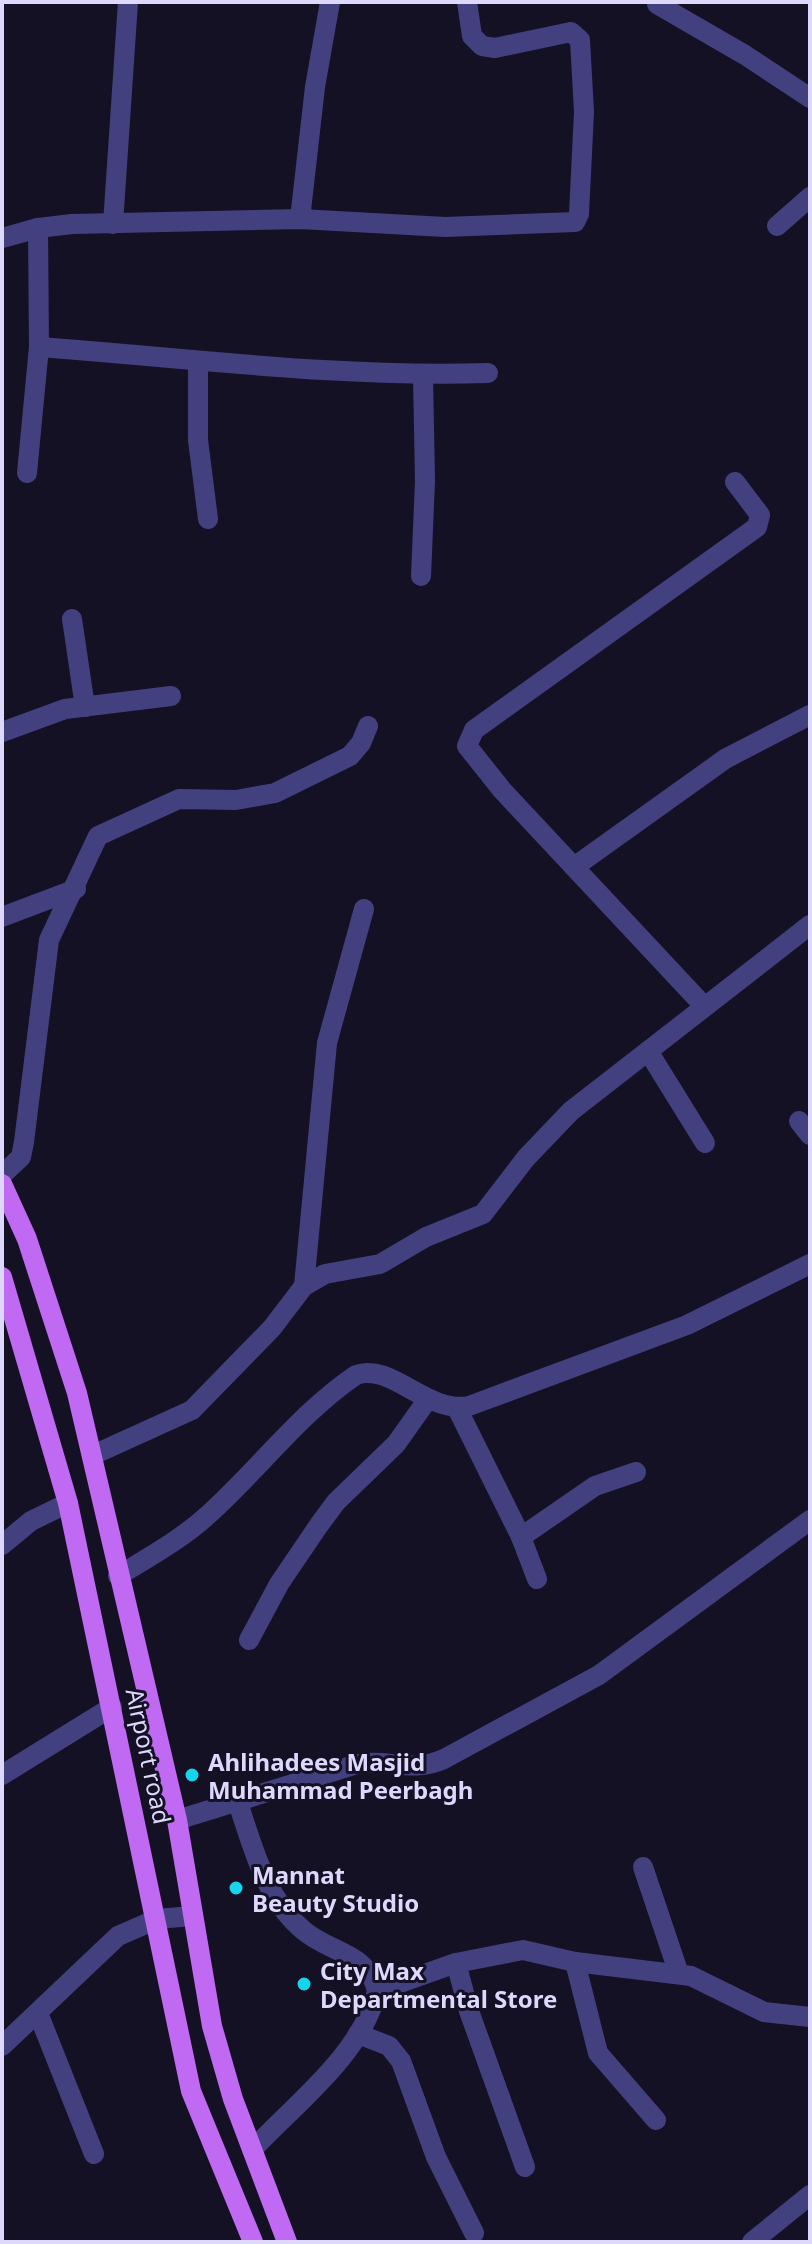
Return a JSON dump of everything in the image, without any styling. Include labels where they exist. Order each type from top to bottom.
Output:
[{"type":"main road","points":[[2,1184],[27,1239],[77,1393],[177,1820],[212,2026],[252,2150],[287,2242]]},
{"type":"main road","name":"Airport road","points":[[2,1277],[8,1316],[68,1503],[191,2091],[253,2242]]},
{"type":"street","points":[[113,224],[128,2]]},
{"type":"street","points":[[300,219],[315,87],[330,2]]},
{"type":"street","points":[[2,238],[38,228],[113,224],[300,219],[445,227],[575,222],[579,214],[584,112],[580,40],[571,32],[495,48],[482,46],[472,36],[467,2]]},
{"type":"street","points":[[657,4],[810,98]]},
{"type":"street","points":[[777,226],[810,197]]},
{"type":"street","points":[[27,473],[39,347],[38,228]]},
{"type":"street","points":[[39,347],[198,362],[423,375],[488,373]]},
{"type":"street","points":[[198,362],[198,440],[208,519]]},
{"type":"street","points":[[421,576],[425,457],[423,375]]},
{"type":"street","points":[[704,1006],[574,867],[467,746],[474,730],[757,527],[760,515],[735,482]]},
{"type":"street","points":[[72,619],[85,707]]},
{"type":"street","points":[[2,732],[47,713],[171,696]]},
{"type":"street","points":[[574,867],[725,759],[810,715]]},
{"type":"street","points":[[2,1175],[21,1157],[49,940],[76,889],[90,847],[107,829],[179,799],[236,800],[275,793],[350,756],[361,743],[368,726]]},
{"type":"street","points":[[2,917],[76,889]]},
{"type":"street","points":[[304,1286],[327,1043],[364,909]]},
{"type":"street","points":[[93,1455],[192,1410],[272,1328],[304,1286],[325,1274],[380,1264],[426,1237],[483,1214],[548,1133],[704,1006],[810,925]]},
{"type":"street","points":[[648,1051],[705,1143]]},
{"type":"street","points":[[118,1576],[181,1538],[285,1437],[356,1375],[366,1371],[380,1375],[428,1399],[457,1408],[687,1325],[810,1264]]},
{"type":"street","points":[[249,1640],[279,1584],[336,1502],[396,1444],[428,1399]]},
{"type":"street","points":[[457,1408],[521,1537],[537,1579]]},
{"type":"street","points":[[521,1537],[595,1486],[636,1472]]},
{"type":"street","points":[[2,1545],[31,1521],[68,1503]]},
{"type":"street","points":[[177,1820],[357,1764],[381,1762],[418,1768],[444,1759],[599,1675],[810,1520]]},
{"type":"street","points":[[2,1775],[112,1707]]},
{"type":"street","points":[[238,1803],[273,1895],[302,1930],[365,1965],[377,1991]]},
{"type":"street","points":[[643,1867],[679,1974]]},
{"type":"street","points":[[2,2046],[108,1944],[131,1929],[157,1919],[192,1916]]},
{"type":"street","points":[[252,2150],[358,2034],[377,1991],[456,1963],[523,1950],[575,1962],[679,1974],[764,2012],[810,2017]]},
{"type":"street","points":[[575,1962],[598,2053],[656,2120]]},
{"type":"street","points":[[456,1963],[469,2011],[525,2167]]},
{"type":"street","points":[[38,2013],[94,2154]]},
{"type":"street","points":[[358,2034],[389,2046],[401,2061],[436,2157],[474,2233]]},
{"type":"street","points":[[752,2242],[810,2195]]},
{"type":"place","name":"Ahlihadees Masjid Muhammad Peerbagh","points":[[192,1775]]},
{"type":"place","name":"Mannat Beauty Studio","points":[[236,1888]]},
{"type":"place","name":"City Max Departmental Store","points":[[304,1984]]}]
